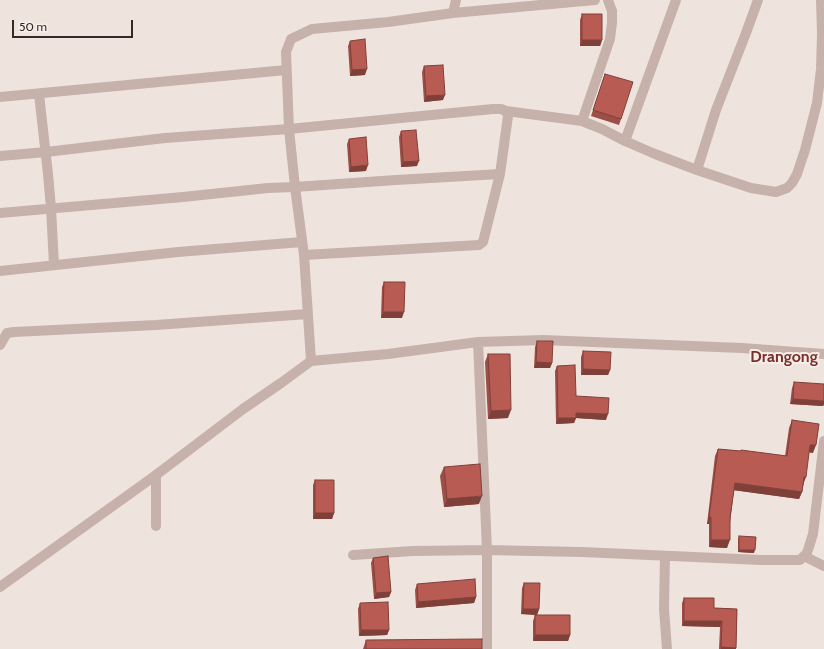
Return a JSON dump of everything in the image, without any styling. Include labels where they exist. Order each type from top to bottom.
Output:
[{"type":"street","points":[[453,13],[456,0]]},
{"type":"street","points":[[311,360],[304,255],[288,129],[286,52],[291,39],[312,29],[388,22],[529,3],[595,0]]},
{"type":"street","points":[[582,121],[610,39],[612,11],[608,0]]},
{"type":"street","points":[[625,141],[676,0]]},
{"type":"street","points":[[696,170],[716,110],[758,0]]},
{"type":"street","points":[[0,156],[165,138],[288,129],[501,109],[506,111],[582,121],[625,141],[696,170],[751,188],[776,192],[787,188],[792,183],[797,174],[805,150],[816,103],[821,62],[821,0]]},
{"type":"street","points":[[0,97],[286,70]]},
{"type":"street","points":[[39,94],[51,208],[54,265]]},
{"type":"street","points":[[304,255],[479,245],[483,242],[500,174],[508,116],[506,111]]},
{"type":"street","points":[[0,213],[260,189],[500,174]]},
{"type":"street","points":[[0,271],[178,252],[302,242]]},
{"type":"street","points":[[0,345],[3,338],[8,333],[14,332],[156,325],[308,314]]},
{"type":"street","points":[[0,587],[156,475],[311,360],[388,354],[478,342],[543,340],[742,348],[824,354]]},
{"type":"street","points":[[478,342],[487,550],[484,644]]},
{"type":"street","points":[[353,555],[413,551],[487,550],[582,552],[762,560],[800,560],[809,549],[813,534],[824,441]]},
{"type":"street","points":[[156,475],[156,526]]},
{"type":"street","points":[[665,556],[664,609],[667,649]]},
{"type":"street","points":[[804,556],[824,566]]},
{"type":"building","points":[[582,14],[602,14],[602,40],[582,40]]},
{"type":"building","points":[[365,39],[367,69],[352,70],[350,41]]},
{"type":"building","points":[[443,65],[445,95],[426,96],[424,66]]},
{"type":"building","points":[[605,74],[633,82],[621,119],[593,110]]},
{"type":"building","points":[[416,130],[419,161],[403,162],[401,131]]},
{"type":"building","points":[[366,137],[368,165],[351,167],[349,139]]},
{"type":"building","points":[[384,282],[405,282],[404,312],[383,312]]},
{"type":"building","points":[[537,341],[553,341],[552,363],[536,362]]},
{"type":"building","points":[[583,351],[611,352],[610,370],[583,369]]},
{"type":"building","points":[[488,354],[510,354],[511,410],[491,411]]},
{"type":"building","points":[[575,365],[576,396],[609,398],[608,414],[576,413],[576,418],[558,418],[557,366]]},
{"type":"building","points":[[794,382],[824,384],[824,401],[793,399]]},
{"type":"building","points":[[792,420],[819,424],[816,445],[810,445],[806,477],[804,477],[802,492],[735,483],[730,517],[730,540],[711,540],[711,517],[709,517],[718,449],[741,450],[787,456]]},
{"type":"building","points":[[480,464],[482,496],[447,499],[444,467]]},
{"type":"building","points":[[315,480],[334,480],[334,513],[315,513]]},
{"type":"building","points":[[739,536],[756,537],[755,550],[739,550]]},
{"type":"building","points":[[388,556],[391,592],[376,593],[373,558]]},
{"type":"building","points":[[475,579],[476,597],[418,602],[417,584]]},
{"type":"building","points":[[524,583],[540,583],[539,609],[523,609]]},
{"type":"building","points":[[684,598],[714,598],[714,608],[737,609],[736,648],[721,647],[722,621],[684,621]]},
{"type":"building","points":[[388,602],[389,630],[361,630],[360,603]]},
{"type":"building","points":[[535,615],[570,615],[570,635],[535,635]]},
{"type":"building","points":[[482,639],[482,649],[366,649],[366,640]]},
{"type":"district","name":"Drangong","points":[[784,357]]}]
